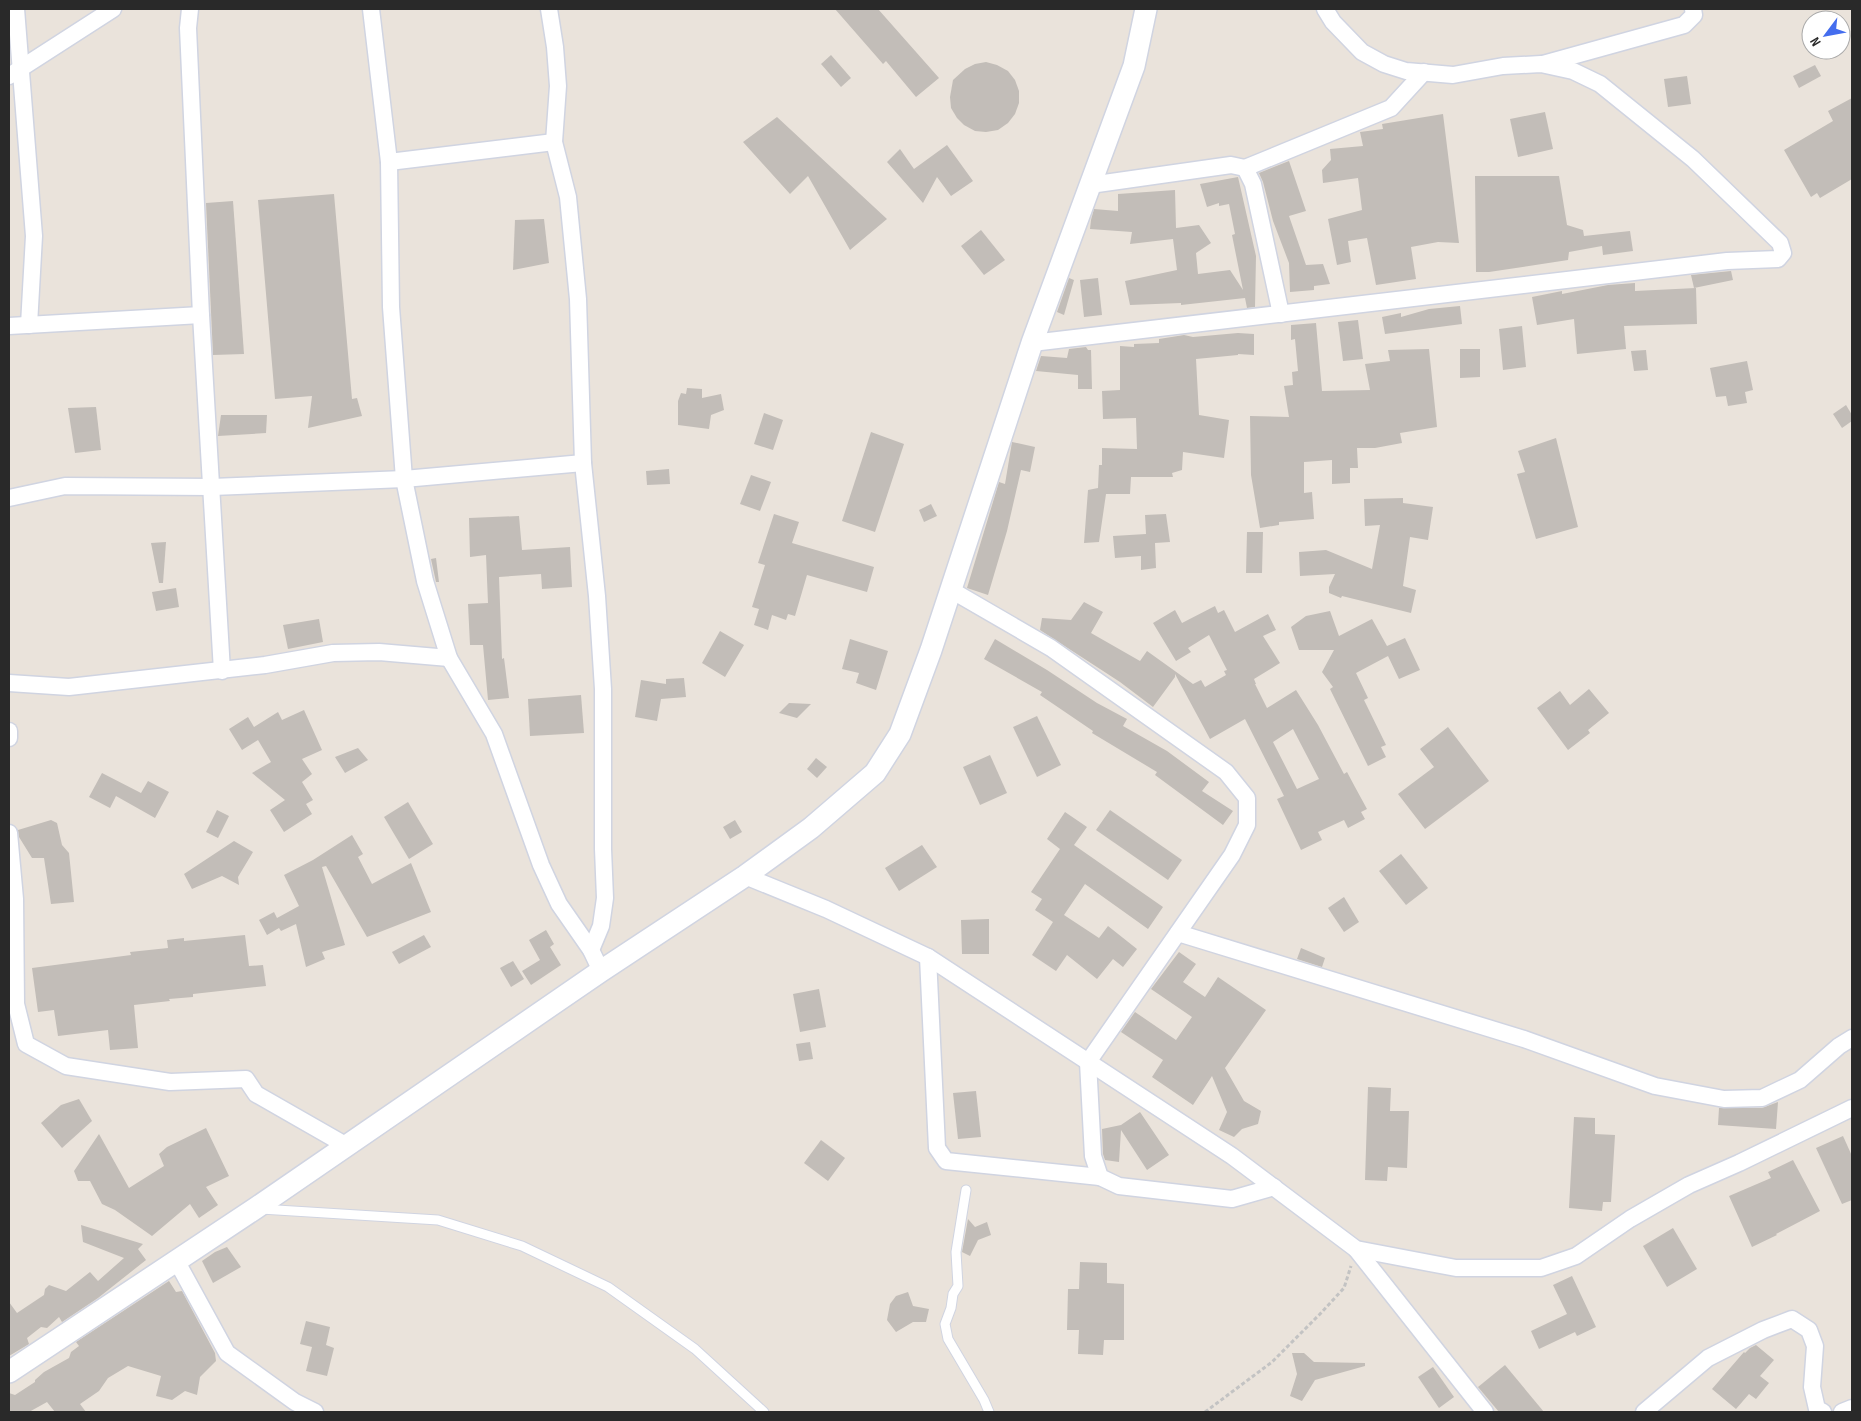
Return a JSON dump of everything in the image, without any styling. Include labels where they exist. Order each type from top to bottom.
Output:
[{"type":"street","points":[[16,9],[15,72],[34,236],[29,324]]},
{"type":"street","points":[[15,72],[113,9]]},
{"type":"street","points":[[190,9],[188,38],[201,315],[222,670]]},
{"type":"street","points":[[371,9],[389,162],[391,307],[404,479],[425,581],[449,658],[494,734],[542,866],[559,904],[591,950],[600,971]]},
{"type":"street","points":[[548,9],[555,47],[558,86],[554,142],[568,197],[578,300],[583,463],[597,596],[603,689],[602,848],[605,898],[601,926],[591,950]]},
{"type":"street","points":[[9,1372],[348,1146],[600,971],[745,876],[810,828],[875,773],[900,734],[932,650],[1032,343],[1134,66],[1146,9]]},
{"type":"street","points":[[1325,9],[1333,22],[1362,52],[1384,64],[1406,71],[1453,75],[1503,66],[1541,64],[1684,25],[1694,15],[1693,9]]},
{"type":"street","points":[[1032,343],[1727,261],[1778,259],[1783,253],[1780,243],[1693,159],[1600,84],[1573,71],[1541,64]]},
{"type":"street","points":[[1090,185],[1231,165],[1245,168],[1391,108],[1424,72]]},
{"type":"street","points":[[389,162],[554,142]]},
{"type":"street","points":[[1245,168],[1254,184],[1282,314]]},
{"type":"street","points":[[9,326],[201,315]]},
{"type":"street","points":[[9,498],[65,486],[212,487],[404,479],[583,463]]},
{"type":"street","points":[[951,590],[1051,648],[1226,772],[1247,798],[1247,825],[1232,855],[1088,1062],[1092,1156],[1100,1177]]},
{"type":"street","points":[[9,684],[69,687],[265,665],[333,653],[380,652],[449,658]]},
{"type":"street","points":[[9,731],[9,738]]},
{"type":"street","points":[[9,833],[15,899],[16,1004],[26,1044],[66,1066],[170,1082],[246,1080],[256,1094],[348,1146]]},
{"type":"street","points":[[745,876],[826,908],[928,957],[1232,1156],[1356,1249],[1485,1412]]},
{"type":"street","points":[[1178,933],[1524,1039],[1655,1086],[1724,1099],[1762,1098],[1800,1080],[1839,1046],[1852,1038]]},
{"type":"street","points":[[928,957],[937,1148],[946,1161],[1100,1177],[1119,1186],[1232,1199],[1274,1187]]},
{"type":"street","points":[[1356,1249],[1456,1268],[1541,1268],[1576,1256],[1630,1219],[1690,1185],[1852,1108]]},
{"type":"street","points":[[176,1260],[227,1353],[295,1402],[315,1412]]},
{"type":"street","points":[[1644,1412],[1708,1358],[1763,1330],[1792,1319],[1809,1330],[1815,1346],[1812,1387],[1817,1409],[1823,1412]]},
{"type":"street","points":[[1842,1412],[1852,1408]]},
{"type":"lane","points":[[966,1190],[956,1252],[958,1286],[953,1294],[951,1308],[945,1324],[948,1339],[984,1400],[989,1412]]},
{"type":"lane","points":[[256,1208],[438,1220],[522,1246],[608,1287],[695,1349],[764,1412]]},
{"type":"path","points":[[1205,1412],[1272,1362],[1344,1288],[1356,1249]]},
{"type":"building","points":[[835,9],[878,9],[939,78],[916,97],[886,61],[883,64]]},
{"type":"building","points":[[831,55],[851,78],[841,87],[821,64]]},
{"type":"building","points":[[986,62],[1008,71],[1015,80],[1019,91],[1019,103],[1015,114],[1008,123],[998,130],[986,132],[975,131],[964,125],[951,108],[950,97],[953,80],[965,69],[975,64]]},
{"type":"building","points":[[1815,65],[1821,76],[1799,88],[1793,76]]},
{"type":"building","points":[[1687,76],[1691,104],[1668,107],[1664,79]]},
{"type":"building","points":[[1852,98],[1852,179],[1820,198],[1817,193],[1811,197],[1784,150],[1833,121],[1828,111]]},
{"type":"building","points":[[1545,112],[1553,149],[1518,157],[1510,119]]},
{"type":"building","points":[[1443,114],[1459,243],[1438,242],[1411,247],[1416,279],[1376,285],[1367,238],[1348,241],[1351,262],[1337,265],[1328,219],[1362,210],[1358,178],[1323,183],[1322,170],[1331,160],[1330,149],[1363,146],[1360,132],[1383,129],[1382,124]]},
{"type":"building","points":[[777,117],[887,219],[850,250],[808,176],[790,194],[743,142]]},
{"type":"building","points":[[947,145],[973,181],[951,196],[937,177],[923,203],[887,162],[900,149],[914,169]]},
{"type":"building","points":[[1289,161],[1306,211],[1289,216],[1306,265],[1323,264],[1330,284],[1314,286],[1314,290],[1290,292],[1289,263],[1273,221],[1259,173]]},
{"type":"building","points":[[1475,176],[1559,176],[1567,225],[1583,230],[1584,236],[1630,231],[1633,251],[1603,255],[1602,246],[1569,252],[1568,260],[1489,272],[1476,272]]},
{"type":"building","points":[[1238,177],[1256,256],[1255,307],[1247,308],[1245,298],[1181,305],[1181,303],[1130,305],[1125,281],[1177,270],[1173,239],[1130,244],[1132,232],[1090,229],[1094,209],[1118,211],[1118,194],[1175,190],[1176,228],[1199,225],[1211,243],[1196,253],[1198,274],[1230,270],[1243,290],[1232,235],[1235,234],[1229,204],[1219,206],[1219,203],[1207,207],[1200,184]]},
{"type":"building","points":[[334,194],[352,399],[357,398],[362,416],[308,428],[312,396],[275,399],[258,200]]},
{"type":"building","points":[[233,201],[244,354],[213,355],[206,203]]},
{"type":"building","points":[[544,219],[549,263],[513,270],[515,220]]},
{"type":"building","points":[[981,230],[1005,260],[984,275],[961,246]]},
{"type":"building","points":[[1731,271],[1733,280],[1694,288],[1691,275]]},
{"type":"building","points":[[1069,278],[1074,280],[1064,315],[1057,312]]},
{"type":"building","points":[[1098,278],[1102,315],[1084,317],[1080,280]]},
{"type":"building","points":[[1635,283],[1635,291],[1696,288],[1697,324],[1624,326],[1626,349],[1577,354],[1574,319],[1537,325],[1532,297],[1562,291],[1562,294],[1608,285]]},
{"type":"building","points":[[1460,306],[1462,324],[1385,334],[1382,317],[1401,313],[1401,317],[1429,309]]},
{"type":"building","points":[[1358,320],[1363,359],[1343,361],[1338,322]]},
{"type":"building","points":[[1316,323],[1322,391],[1370,390],[1365,364],[1390,361],[1388,350],[1429,349],[1437,427],[1400,433],[1402,443],[1375,448],[1357,448],[1358,468],[1350,468],[1350,483],[1332,484],[1332,460],[1304,462],[1304,493],[1312,492],[1314,519],[1279,522],[1279,525],[1260,528],[1251,475],[1250,416],[1289,417],[1284,386],[1293,385],[1292,372],[1298,371],[1295,339],[1291,340],[1291,325]]},
{"type":"building","points":[[1522,326],[1526,367],[1503,370],[1499,329]]},
{"type":"building","points":[[1238,333],[1254,334],[1254,355],[1238,354],[1196,359],[1199,415],[1229,420],[1224,458],[1183,452],[1182,470],[1172,473],[1173,477],[1131,477],[1130,494],[1106,494],[1099,542],[1084,543],[1088,490],[1098,488],[1099,465],[1102,465],[1102,448],[1137,449],[1136,418],[1103,419],[1102,391],[1120,390],[1120,346],[1134,347],[1134,344],[1159,343],[1159,339],[1184,335],[1193,337]]},
{"type":"building","points":[[1086,347],[1088,350],[1091,350],[1092,389],[1078,389],[1078,375],[1036,371],[1041,356],[1067,358],[1069,349]]},
{"type":"building","points":[[1460,349],[1480,349],[1480,377],[1460,378]]},
{"type":"building","points":[[1646,350],[1648,370],[1634,371],[1631,351]]},
{"type":"building","points":[[1747,361],[1753,390],[1745,392],[1747,403],[1728,406],[1726,396],[1716,397],[1710,368]]},
{"type":"building","points":[[687,388],[702,389],[702,398],[721,394],[724,410],[711,415],[709,429],[678,425],[678,401],[681,393],[686,394]]},
{"type":"building","points":[[1846,405],[1852,415],[1852,421],[1842,428],[1833,414]]},
{"type":"building","points":[[96,407],[101,450],[75,453],[68,408]]},
{"type":"building","points":[[764,413],[783,420],[773,450],[754,444]]},
{"type":"building","points":[[221,415],[267,415],[266,433],[218,436]]},
{"type":"building","points":[[871,432],[904,444],[875,532],[842,521]]},
{"type":"building","points":[[1556,438],[1578,527],[1536,539],[1517,474],[1525,472],[1518,451]]},
{"type":"building","points":[[1012,442],[1035,447],[1030,472],[1021,470],[1007,531],[988,595],[967,588],[999,482],[1005,484]]},
{"type":"building","points":[[669,469],[670,484],[647,485],[646,471]]},
{"type":"building","points":[[751,475],[771,482],[760,511],[740,504]]},
{"type":"building","points":[[1403,498],[1403,503],[1433,507],[1428,540],[1410,537],[1403,586],[1416,590],[1411,613],[1342,596],[1341,598],[1329,593],[1329,587],[1335,574],[1300,576],[1299,552],[1326,550],[1372,569],[1380,525],[1365,526],[1364,499]]},
{"type":"building","points":[[931,504],[937,516],[924,522],[919,510]]},
{"type":"building","points":[[774,514],[799,522],[792,543],[874,567],[867,592],[807,575],[795,616],[788,614],[786,620],[772,615],[768,630],[754,625],[759,609],[752,607],[765,565],[758,563]]},
{"type":"building","points":[[1166,514],[1170,542],[1155,543],[1156,568],[1141,570],[1141,556],[1115,558],[1113,536],[1146,534],[1145,515]]},
{"type":"building","points":[[519,516],[522,550],[570,547],[572,587],[542,589],[541,574],[499,577],[502,659],[504,658],[509,698],[488,700],[483,645],[470,645],[468,604],[488,603],[486,555],[470,557],[469,518]]},
{"type":"building","points":[[1247,532],[1263,532],[1262,573],[1246,573]]},
{"type":"building","points":[[166,542],[163,583],[159,583],[151,543]]},
{"type":"building","points":[[436,558],[439,582],[436,582],[431,559]]},
{"type":"building","points":[[176,588],[179,607],[156,611],[152,592]]},
{"type":"building","points":[[1084,602],[1103,612],[1091,633],[1140,661],[1147,651],[1193,684],[1201,680],[1205,687],[1226,675],[1224,671],[1227,670],[1209,635],[1188,648],[1191,652],[1176,661],[1153,623],[1175,610],[1182,623],[1215,606],[1218,613],[1224,610],[1235,632],[1268,614],[1276,630],[1263,636],[1280,663],[1254,679],[1255,684],[1267,708],[1296,690],[1318,725],[1344,774],[1347,772],[1367,809],[1361,812],[1365,819],[1348,828],[1344,820],[1318,832],[1322,840],[1301,850],[1277,799],[1284,796],[1245,719],[1210,739],[1175,674],[1175,677],[1153,707],[1120,682],[1040,630],[1042,618],[1071,620]],"holes":[[[1293,729],[1319,779],[1297,789],[1273,742]]]},
{"type":"building","points":[[1330,611],[1339,636],[1372,619],[1387,646],[1405,638],[1420,670],[1399,679],[1388,656],[1356,673],[1368,698],[1364,700],[1386,745],[1381,747],[1386,757],[1368,766],[1330,689],[1333,687],[1322,672],[1334,650],[1299,650],[1291,627],[1306,616]]},
{"type":"building","points":[[319,619],[323,642],[288,649],[283,625]]},
{"type":"building","points":[[720,631],[744,645],[725,677],[702,663]]},
{"type":"building","points":[[850,639],[888,651],[876,690],[856,683],[859,673],[842,669]]},
{"type":"building","points":[[995,639],[1097,703],[1127,719],[1123,726],[1167,751],[1209,782],[1202,791],[1233,811],[1223,825],[1155,775],[1157,772],[1092,733],[1093,731],[1040,695],[1042,692],[984,659]]},
{"type":"building","points":[[684,678],[686,697],[661,699],[657,721],[635,717],[641,680],[666,684],[666,679]]},
{"type":"building","points":[[1589,689],[1609,713],[1588,730],[1590,733],[1568,750],[1537,708],[1560,691],[1570,705]]},
{"type":"building","points":[[581,695],[584,733],[530,736],[528,699]]},
{"type":"building","points":[[789,703],[811,704],[797,718],[779,713]]},
{"type":"building","points":[[304,710],[322,750],[302,759],[312,774],[302,782],[313,800],[306,804],[312,814],[284,832],[270,810],[285,800],[252,773],[271,762],[258,740],[242,750],[229,729],[248,717],[254,727],[278,712],[282,720]]},
{"type":"building","points":[[1037,716],[1061,765],[1037,777],[1013,727]]},
{"type":"building","points":[[1448,727],[1489,781],[1425,829],[1398,794],[1434,767],[1420,749]]},
{"type":"building","points":[[358,748],[368,760],[345,773],[335,757]]},
{"type":"building","points":[[990,755],[1007,793],[980,805],[963,767]]},
{"type":"building","points":[[816,758],[827,767],[817,778],[807,769]]},
{"type":"building","points":[[102,773],[141,793],[148,781],[169,792],[155,818],[116,796],[110,808],[89,797]]},
{"type":"building","points":[[408,802],[433,844],[409,859],[384,817]]},
{"type":"building","points":[[217,810],[229,816],[218,838],[206,832]]},
{"type":"building","points":[[1110,810],[1182,860],[1168,880],[1096,830]]},
{"type":"building","points":[[1065,812],[1087,827],[1074,845],[1163,907],[1148,929],[1085,884],[1064,915],[1099,938],[1108,926],[1137,949],[1123,967],[1113,959],[1097,979],[1067,955],[1056,971],[1032,955],[1053,922],[1035,910],[1042,899],[1031,892],[1060,849],[1047,839]]},
{"type":"building","points":[[51,820],[57,823],[62,845],[69,853],[74,902],[51,904],[44,858],[32,858],[19,837],[18,830]]},
{"type":"building","points":[[735,820],[742,832],[730,839],[723,827]]},
{"type":"building","points":[[352,835],[363,854],[358,857],[372,884],[411,863],[431,912],[367,937],[326,866],[322,867],[345,945],[322,952],[325,959],[306,967],[296,924],[281,931],[279,928],[267,935],[259,920],[274,912],[277,918],[299,906],[284,875],[313,860]]},
{"type":"building","points":[[234,841],[253,852],[238,877],[239,885],[222,876],[192,889],[184,874]]},
{"type":"building","points":[[922,845],[937,867],[899,891],[885,868]]},
{"type":"building","points":[[1401,854],[1428,888],[1406,905],[1379,871]]},
{"type":"building","points":[[1344,897],[1359,922],[1344,932],[1328,908]]},
{"type":"building","points":[[989,919],[989,954],[962,954],[961,920]]},
{"type":"building","points":[[546,930],[554,944],[550,947],[561,965],[531,985],[522,971],[540,960],[529,940]]},
{"type":"building","points":[[245,935],[249,966],[263,965],[266,986],[193,994],[193,997],[134,1005],[138,1048],[110,1050],[108,1030],[58,1036],[54,1010],[38,1012],[32,968],[131,955],[130,952],[168,948],[167,940],[184,938],[184,941]]},
{"type":"building","points":[[424,935],[431,947],[399,964],[392,952]]},
{"type":"building","points":[[1301,948],[1325,958],[1322,967],[1297,959]]},
{"type":"building","points":[[1179,952],[1196,964],[1183,982],[1205,997],[1218,977],[1266,1010],[1225,1068],[1244,1101],[1261,1111],[1258,1124],[1242,1129],[1234,1137],[1219,1130],[1227,1112],[1212,1076],[1193,1105],[1152,1077],[1163,1060],[1121,1032],[1135,1012],[1176,1040],[1192,1017],[1151,989]]},
{"type":"building","points":[[513,961],[524,979],[511,987],[500,968]]},
{"type":"building","points":[[819,989],[826,1027],[800,1032],[793,994]]},
{"type":"building","points":[[810,1042],[813,1059],[799,1061],[796,1044]]},
{"type":"building","points":[[1368,1087],[1391,1088],[1390,1111],[1409,1111],[1407,1168],[1388,1167],[1387,1181],[1365,1180]]},
{"type":"building","points":[[976,1091],[981,1137],[958,1139],[953,1093]]},
{"type":"building","points":[[79,1099],[92,1121],[62,1148],[41,1123],[61,1105]]},
{"type":"building","points":[[1778,1102],[1776,1129],[1718,1125],[1719,1108],[1762,1108]]},
{"type":"building","points":[[1140,1112],[1169,1155],[1147,1170],[1121,1130],[1119,1162],[1105,1160],[1102,1129],[1121,1125]]},
{"type":"building","points":[[1574,1117],[1595,1118],[1595,1134],[1615,1135],[1611,1202],[1603,1202],[1602,1211],[1569,1208]]},
{"type":"building","points":[[206,1128],[229,1176],[206,1187],[218,1205],[199,1218],[190,1204],[152,1236],[115,1210],[102,1204],[90,1181],[78,1181],[74,1171],[99,1134],[129,1188],[164,1166],[159,1154],[167,1147]]},
{"type":"building","points":[[1843,1136],[1852,1156],[1852,1200],[1842,1204],[1816,1148]]},
{"type":"building","points":[[821,1140],[845,1158],[828,1181],[804,1163]]},
{"type":"building","points":[[1793,1160],[1820,1211],[1752,1247],[1729,1196],[1771,1178],[1768,1172]]},
{"type":"building","points":[[968,1219],[975,1227],[987,1222],[991,1235],[978,1240],[970,1256],[962,1252]]},
{"type":"building","points":[[81,1225],[143,1244],[138,1249],[146,1260],[98,1298],[62,1322],[59,1317],[47,1328],[41,1327],[27,1338],[29,1344],[9,1356],[9,1302],[17,1313],[44,1295],[45,1289],[49,1285],[66,1291],[90,1272],[98,1281],[124,1258],[83,1242]]},
{"type":"building","points":[[1673,1228],[1697,1269],[1667,1287],[1643,1246]]},
{"type":"building","points":[[227,1247],[241,1267],[213,1283],[202,1261],[215,1252]]},
{"type":"building","points":[[1080,1262],[1107,1263],[1107,1283],[1124,1284],[1124,1340],[1104,1340],[1103,1355],[1078,1354],[1079,1330],[1067,1330],[1068,1289],[1079,1289]]},
{"type":"building","points":[[1572,1276],[1596,1327],[1577,1336],[1575,1332],[1539,1349],[1531,1331],[1567,1314],[1553,1285]]},
{"type":"building","points":[[169,1281],[176,1292],[182,1291],[215,1353],[216,1361],[200,1377],[197,1395],[185,1391],[172,1400],[156,1396],[161,1376],[128,1366],[108,1378],[99,1391],[80,1404],[86,1412],[55,1412],[47,1402],[29,1412],[9,1412],[9,1393],[15,1395],[35,1382],[44,1372],[69,1358],[71,1352],[79,1346],[76,1342]]},
{"type":"building","points":[[908,1292],[913,1306],[929,1309],[926,1322],[913,1322],[896,1332],[887,1320],[890,1304],[896,1296]]},
{"type":"building","points":[[306,1321],[330,1327],[326,1345],[334,1348],[327,1376],[306,1371],[312,1347],[300,1344]]},
{"type":"building","points":[[1756,1345],[1774,1360],[1760,1376],[1769,1383],[1756,1399],[1749,1394],[1736,1409],[1712,1389],[1744,1352]]},
{"type":"building","points":[[1292,1353],[1304,1353],[1314,1362],[1365,1363],[1365,1366],[1315,1380],[1302,1401],[1290,1396],[1297,1374]]},
{"type":"building","points":[[1505,1365],[1544,1412],[1499,1412],[1478,1387]]},
{"type":"building","points":[[1433,1367],[1454,1397],[1439,1408],[1418,1377]]}]
